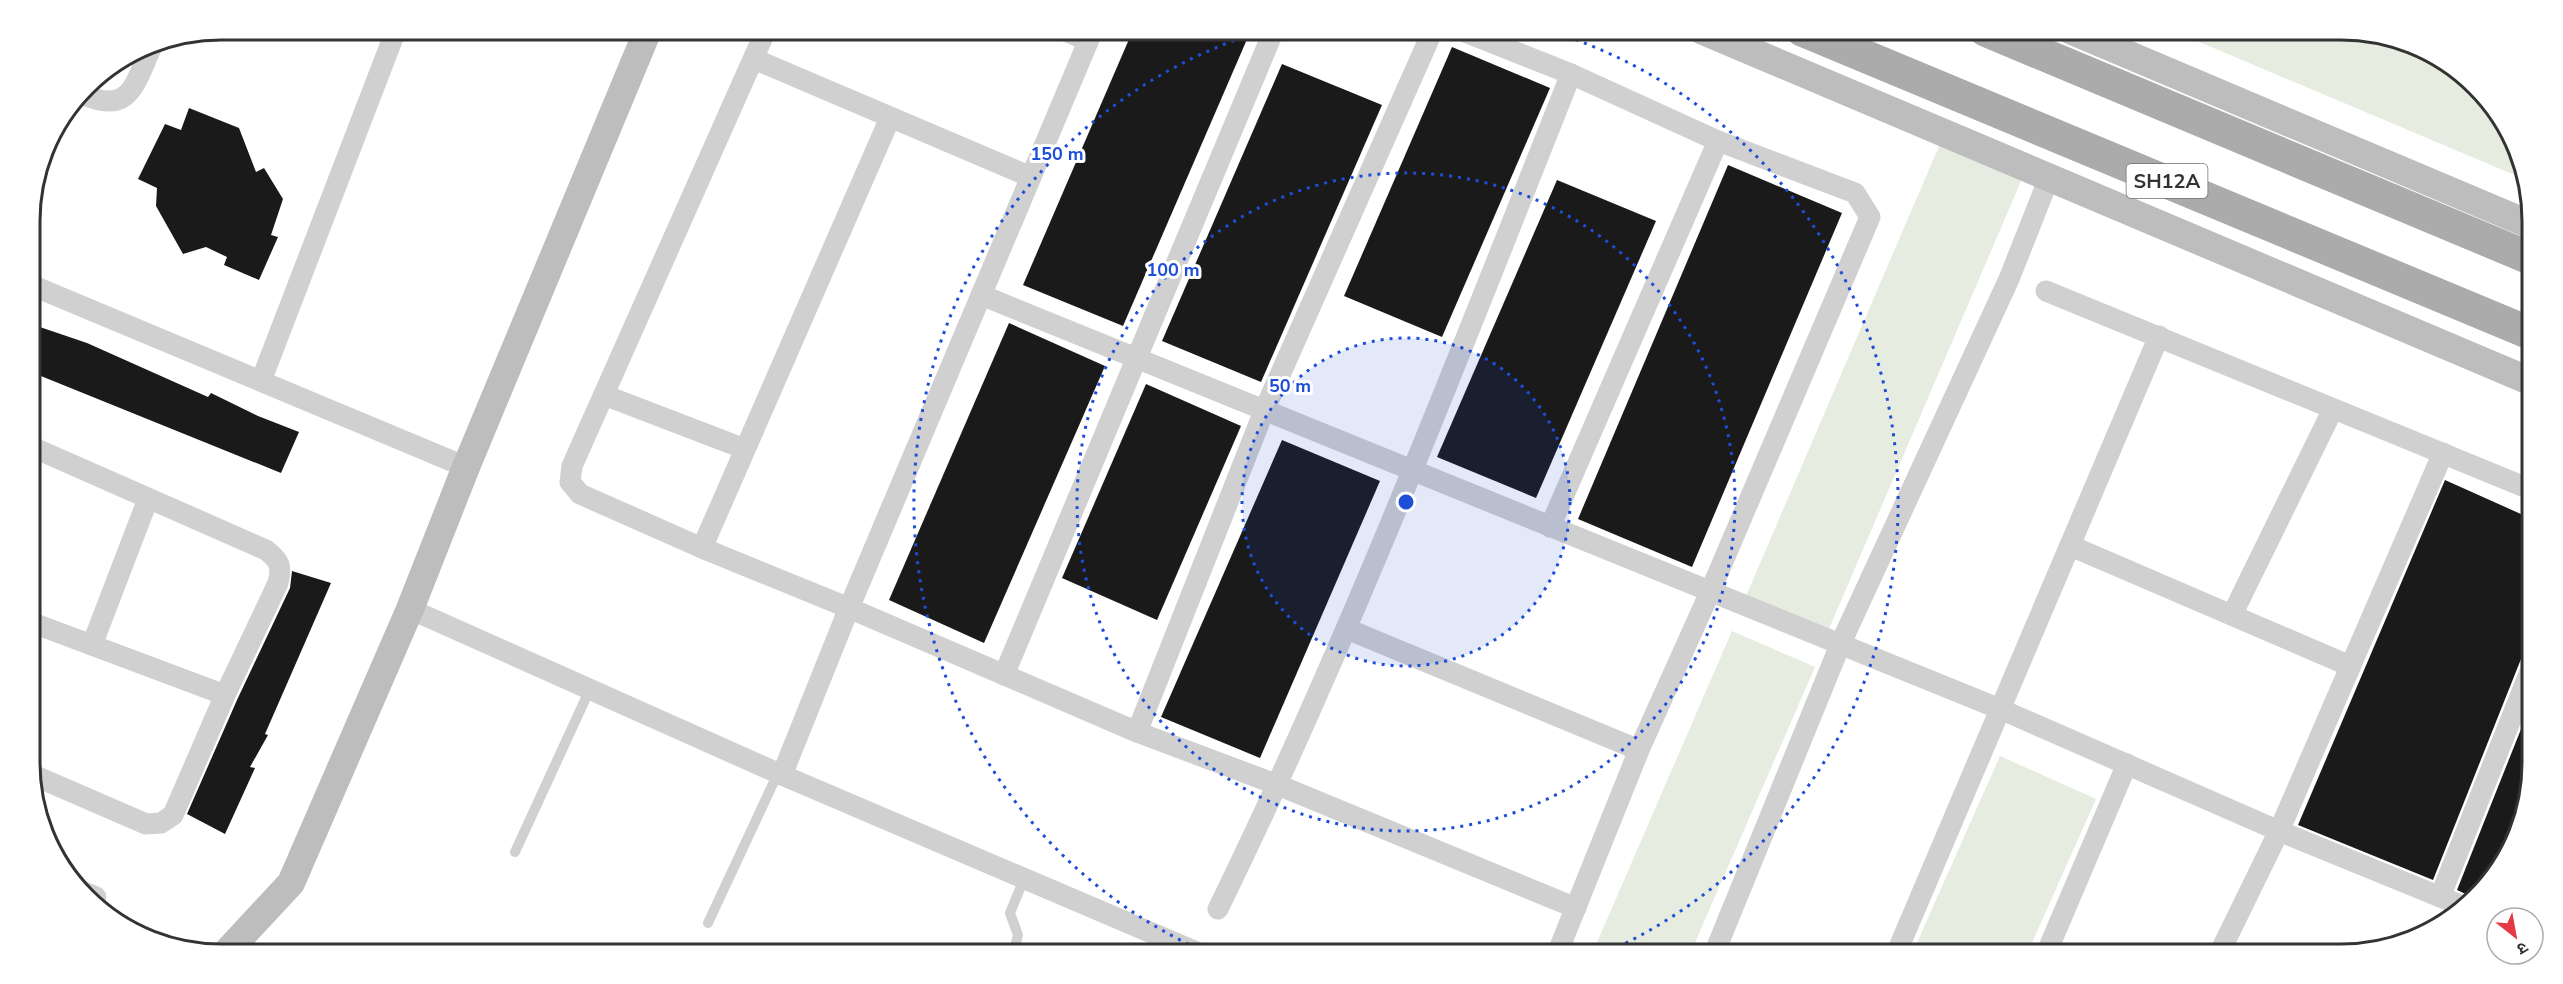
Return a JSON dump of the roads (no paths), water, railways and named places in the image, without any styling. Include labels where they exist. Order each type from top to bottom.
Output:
[{"type":"main road","name":"SH12A","points":[[1827,40],[2522,330]]},
{"type":"main road","points":[[2008,40],[2522,255]]},
{"type":"street","points":[[1137,732],[1264,411],[1428,40]]},
{"type":"street","points":[[1486,40],[1571,74],[1718,141],[1855,193],[1870,217],[1710,592],[1639,750],[1561,943]]},
{"type":"street","points":[[1725,40],[2522,378]]},
{"type":"street","points":[[2096,40],[2522,221]]},
{"type":"street","points":[[261,381],[392,41]]},
{"type":"street","points":[[234,944],[291,883],[410,609],[466,467],[644,41]]},
{"type":"street","points":[[762,41],[572,466],[570,482],[580,494],[1137,732],[1278,786],[1576,908]]},
{"type":"street","points":[[780,774],[1088,41]]},
{"type":"street","points":[[1004,675],[1270,41]]},
{"type":"street","points":[[89,97],[113,103],[121,100],[132,87],[147,56]]},
{"type":"street","points":[[754,59],[1031,177]]},
{"type":"street","points":[[1218,909],[1278,786],[1347,629],[1413,471],[1571,74]]},
{"type":"street","points":[[702,548],[890,118]]},
{"type":"street","points":[[1550,527],[1718,141]]},
{"type":"street","points":[[1718,943],[1840,645],[2009,279],[2051,178]]},
{"type":"street","points":[[41,289],[466,467]]},
{"type":"street","points":[[2046,291],[2522,486]]},
{"type":"street","points":[[981,295],[2000,709],[2279,831],[2455,903]]},
{"type":"street","points":[[1901,943],[2159,336]]},
{"type":"street","points":[[604,394],[745,449]]},
{"type":"street","points":[[2232,615],[2333,409]]},
{"type":"street","points":[[41,451],[266,550],[278,560],[282,568],[278,583],[225,695],[173,815],[160,823],[146,824],[41,779]]},
{"type":"street","points":[[2224,943],[2279,831],[2443,453]]},
{"type":"street","points":[[92,645],[148,499]]},
{"type":"street","points":[[2071,546],[2350,666]]},
{"type":"street","points":[[410,609],[780,774],[1176,944]]},
{"type":"street","points":[[40,626],[225,695]]},
{"type":"street","points":[[1347,629],[1639,750]]},
{"type":"street","points":[[2440,897],[2522,692]]},
{"type":"street","points":[[2051,943],[2127,764]]},
{"type":"lane","points":[[515,852],[590,689]]},
{"type":"lane","points":[[708,923],[780,774]]},
{"type":"lane","points":[[1016,944],[1018,935],[1010,914],[1024,879]]}]
